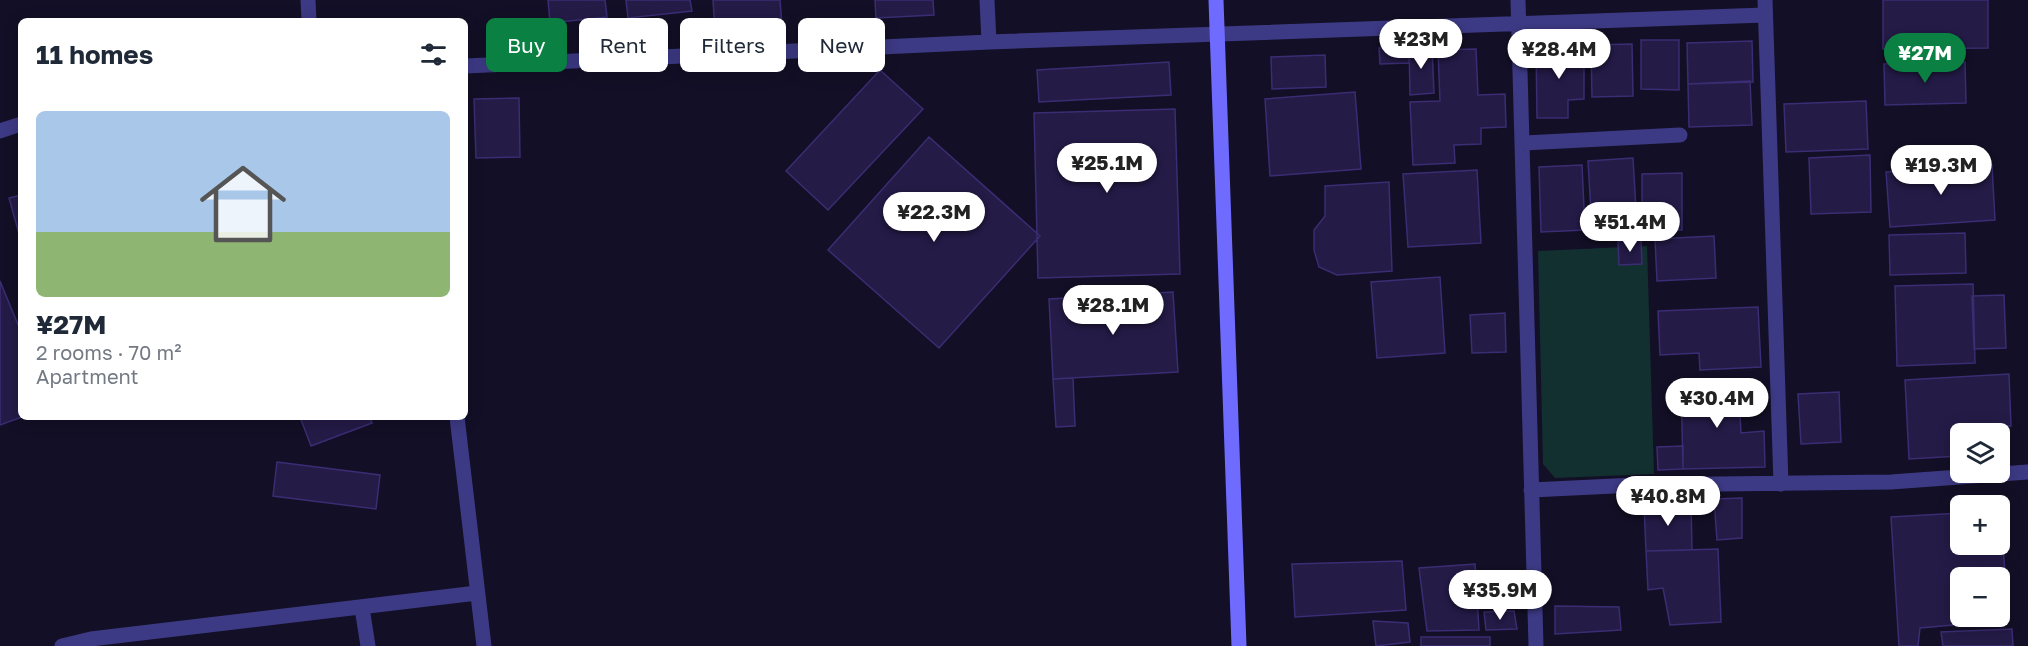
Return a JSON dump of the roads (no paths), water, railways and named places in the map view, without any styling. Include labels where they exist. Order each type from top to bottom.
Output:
[{"type":"street","points":[[308,0],[309,18]]},
{"type":"street","points":[[987,0],[989,42]]},
{"type":"street","points":[[1216,0],[1239,646]]},
{"type":"street","points":[[1518,0],[1536,646]]},
{"type":"street","points":[[468,66],[989,42],[1217,36],[1765,8],[1781,484]]},
{"type":"street","points":[[0,131],[18,125]]},
{"type":"street","points":[[1522,142],[1680,135]]},
{"type":"street","points":[[457,420],[484,646]]},
{"type":"street","points":[[1531,490],[1635,485],[1891,482],[2028,472]]},
{"type":"street","points":[[62,646],[91,639],[477,593]]},
{"type":"street","points":[[362,608],[368,646]]}]
